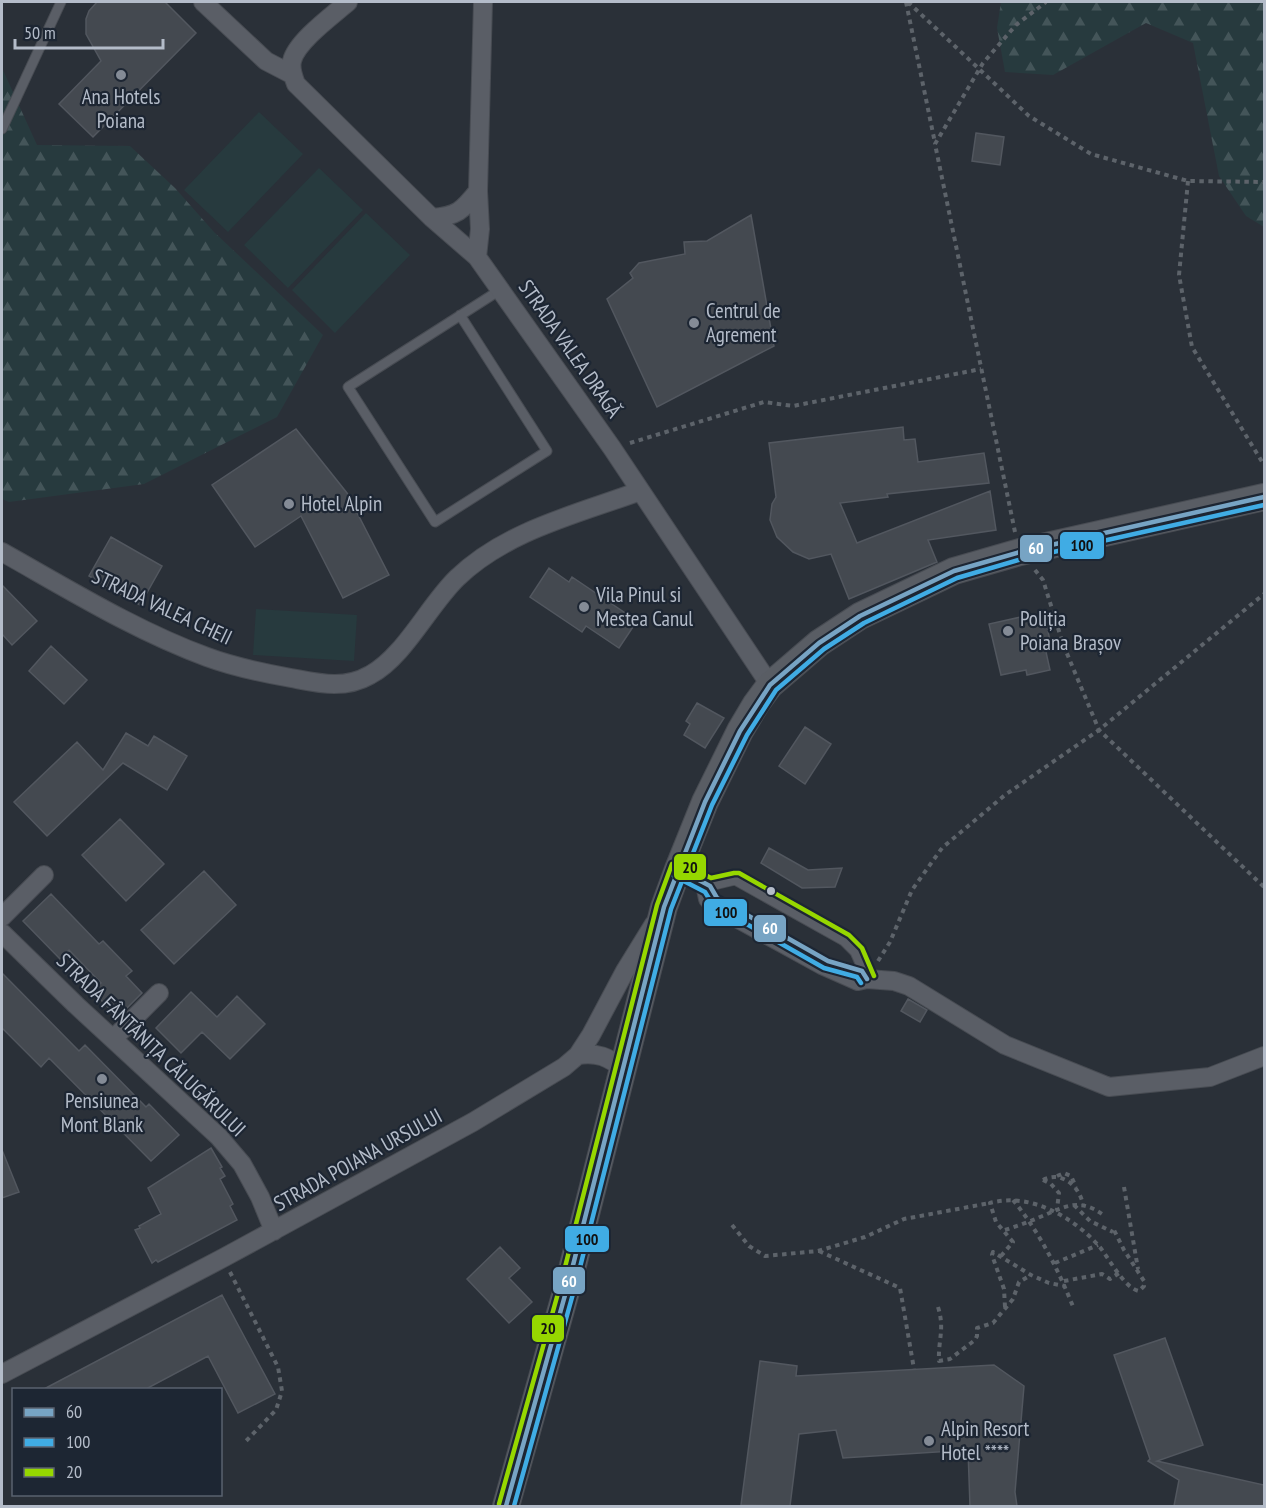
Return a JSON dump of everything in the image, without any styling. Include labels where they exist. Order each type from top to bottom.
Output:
[{"type":"street","name":"STRADA VALEA DRAGĂ","points":[[203,2],[266,61],[291,74],[305,93],[432,218],[477,257],[612,448],[770,685]]},
{"type":"street","points":[[291,74],[292,60],[299,47],[348,2]]},
{"type":"street","points":[[477,257],[480,229],[478,191],[483,2]]},
{"type":"street","points":[[432,218],[450,216],[462,210],[478,191]]},
{"type":"street","name":"STRADA VALEA CHEII","points":[[2,552],[100,606],[159,636],[208,657],[261,673],[335,686],[356,682],[381,667],[457,578],[499,548],[544,525],[640,491]]},
{"type":"street","points":[[506,1506],[569,1281],[664,907],[678,868],[723,763],[756,704],[770,685],[819,643],[860,616],[954,571],[1020,552],[1264,497]]},
{"type":"street","points":[[678,868],[708,885],[708,899],[722,910],[822,965],[858,981],[864,975],[909,986],[1005,1045],[1109,1087],[1210,1077],[1264,1056]]},
{"type":"street","points":[[2,917],[44,875]]},
{"type":"street","name":"STRADA POIANA URSULUI","points":[[2,1374],[223,1258],[473,1122],[564,1067],[578,1055],[664,907]]},
{"type":"street","name":"STRADA FÂNTÂNIȚA CĂLUGĂRULUI","points":[[2,933],[219,1137],[242,1164],[274,1230]]},
{"type":"street","points":[[113,1039],[159,993]]},
{"type":"street","points":[[578,1055],[589,1053],[601,1055],[613,1060],[623,1070]]},
{"type":"lane","points":[[2,129],[61,2]]},
{"type":"lane","points":[[460,315],[547,451],[435,522],[348,387],[460,315],[500,290]]},
{"type":"lane","points":[[708,885],[735,880],[844,941],[855,952],[864,975]]},
{"type":"path","points":[[907,2],[1029,116],[1091,154],[1188,181],[1264,182]]},
{"type":"path","points":[[907,2],[1020,552],[1043,580],[1063,644],[1099,730],[1264,887]]},
{"type":"path","points":[[935,144],[979,69],[1016,25],[1046,2]]},
{"type":"path","points":[[1188,181],[1179,275],[1192,347],[1264,465]]},
{"type":"path","points":[[612,448],[764,402],[793,406],[981,369]]},
{"type":"path","points":[[864,975],[890,942],[912,890],[942,848],[1005,795],[1099,730],[1264,594]]},
{"type":"path","points":[[1055,1210],[1059,1193],[1051,1184],[1043,1180],[1064,1173],[1071,1176],[1081,1194],[1083,1205]]},
{"type":"path","points":[[1125,1187],[1139,1274]]},
{"type":"path","points":[[1012,1200],[1030,1221],[1055,1263],[1074,1309]]},
{"type":"path","points":[[732,1225],[749,1246],[765,1256],[818,1251],[865,1237],[904,1220],[990,1203],[1012,1200],[1029,1202],[1055,1210],[1081,1230],[1098,1245],[1129,1286],[1139,1291],[1144,1286],[1144,1281],[1114,1230],[1101,1228],[1090,1221],[1074,1205]]},
{"type":"path","points":[[990,1203],[996,1222],[1013,1242],[1000,1256]]},
{"type":"path","points":[[1005,1230],[1064,1206],[1083,1205],[1105,1216]]},
{"type":"path","points":[[1055,1263],[1098,1245]]},
{"type":"path","points":[[818,1251],[900,1288],[914,1369]]},
{"type":"path","points":[[1005,1308],[1004,1289],[992,1255],[993,1252],[1016,1268],[1048,1283],[1064,1284],[1102,1274],[1110,1279],[1119,1273]]},
{"type":"path","points":[[223,1258],[278,1367],[282,1391],[276,1410],[246,1441]]},
{"type":"path","points":[[938,1308],[943,1331],[938,1343],[939,1361],[950,1359],[975,1340],[978,1336],[977,1328],[993,1323],[1013,1299],[1019,1282],[1031,1275]]},
{"type":"green space","points":[[1001,2],[1264,2],[1264,227],[1246,216],[1219,176],[1193,43],[1146,23],[1053,75],[1005,72],[997,28]]},
{"type":"green space","points":[[2,68],[37,145],[130,146],[175,188],[214,232],[323,335],[277,417],[144,484],[9,502],[2,499]]},
{"type":"green space","points":[[259,112],[303,154],[228,232],[184,190]]},
{"type":"green space","points":[[319,168],[363,210],[288,288],[244,245]]},
{"type":"green space","points":[[366,213],[410,255],[335,333],[292,290]]},
{"type":"green space","points":[[256,609],[357,615],[354,661],[253,655]]},
{"type":"building","name":"Ana Hotels Poiana","points":[[97,2],[165,2],[196,33],[93,137],[59,104],[101,61],[86,34],[86,19],[89,11]]},
{"type":"building","points":[[976,133],[1004,137],[1000,165],[972,161]]},
{"type":"building","name":"Centrul de Agrement","points":[[751,215],[774,346],[657,407],[607,299],[633,278],[630,273],[639,263],[685,254],[684,242],[707,241]]},
{"type":"building","points":[[903,427],[904,440],[915,439],[918,462],[984,453],[989,483],[887,494],[888,497],[840,503],[857,543],[990,491],[996,530],[928,540],[937,562],[849,599],[831,554],[809,559],[793,552],[777,537],[770,520],[772,504],[776,497],[769,443]]},
{"type":"building","name":"Hotel Alpin","points":[[296,429],[347,493],[389,575],[343,598],[301,516],[255,547],[212,485]]},
{"type":"building","points":[[111,537],[162,566],[140,605],[89,576]]},
{"type":"building","points":[[549,568],[569,582],[572,577],[637,621],[619,648],[586,626],[582,632],[530,597]]},
{"type":"building","points":[[2,585],[37,621],[12,645],[2,634]]},
{"type":"building","points":[[1030,615],[1031,619],[1045,616],[1050,641],[1044,643],[1050,670],[1027,675],[1026,670],[1001,675],[989,624]]},
{"type":"building","points":[[51,646],[87,680],[64,704],[29,671]]},
{"type":"building","points":[[697,703],[724,718],[705,748],[684,735],[690,724],[686,721]]},
{"type":"building","points":[[805,727],[831,744],[805,784],[779,766]]},
{"type":"building","points":[[126,733],[148,746],[154,736],[187,756],[167,790],[123,763],[47,836],[14,802],[77,742],[103,770]]},
{"type":"building","points":[[120,819],[164,864],[126,901],[82,855]]},
{"type":"building","points":[[769,848],[808,870],[842,868],[835,887],[802,888],[761,863]]},
{"type":"building","points":[[204,871],[236,905],[174,964],[141,930]]},
{"type":"building","points":[[51,894],[99,944],[103,941],[132,971],[126,976],[142,993],[118,1017],[92,991],[101,983],[69,950],[60,959],[23,921]]},
{"type":"building","points":[[2,973],[79,1051],[85,1045],[146,1107],[149,1104],[179,1135],[151,1161],[49,1058],[41,1067],[2,1028]]},
{"type":"building","points":[[191,992],[217,1017],[237,996],[265,1024],[230,1059],[202,1032],[181,1053],[156,1028]]},
{"type":"building","points":[[908,999],[927,1010],[920,1022],[901,1011]]},
{"type":"building","points":[[211,1148],[222,1167],[220,1168],[225,1176],[220,1179],[233,1204],[230,1206],[237,1220],[158,1262],[156,1260],[152,1263],[135,1230],[161,1214],[148,1188]]},
{"type":"building","points":[[2,1150],[19,1192],[2,1198]]},
{"type":"building","points":[[500,1247],[520,1268],[509,1278],[532,1302],[509,1323],[467,1279]]},
{"type":"building","points":[[222,1295],[275,1394],[238,1413],[208,1356],[148,1388],[46,1388]]},
{"type":"building","points":[[1165,1338],[1203,1445],[1157,1461],[1264,1485],[1264,1506],[1174,1506],[1179,1480],[1148,1461],[1150,1459],[1114,1355]]},
{"type":"building","name":"Alpin Resort Hotel ****","points":[[760,1361],[797,1366],[796,1376],[994,1365],[1024,1386],[1015,1492],[1017,1506],[970,1506],[968,1450],[843,1458],[836,1430],[799,1434],[790,1506],[741,1505]]},
{"type":"transit line","name":"60","points":[[506,1506],[569,1281],[664,907],[705,802],[740,731],[770,685],[819,643],[860,616],[954,571],[1020,552],[1264,497]]},
{"type":"transit line","name":"100","points":[[514,1506],[576,1283],[671,909],[712,805],[747,735],[776,690],[824,649],[864,623],[957,578],[1022,559],[1264,505]]},
{"type":"transit line","name":"20","points":[[499,1504],[562,1279],[657,905],[672,864],[680,862],[711,878],[739,873],[849,935],[862,948],[874,976]]},
{"type":"transit line","name":"60","points":[[678,869],[710,886],[717,898],[828,961],[862,971],[867,979]]},
{"type":"transit line","name":"100","points":[[674,876],[705,892],[713,905],[824,968],[857,977],[861,983]]},
{"type":"place","name":"Ana Hotels Poiana","points":[[121,75]]},
{"type":"place","name":"Centrul de Agrement","points":[[694,323]]},
{"type":"place","name":"Hotel Alpin","points":[[289,504]]},
{"type":"place","name":"Vila Pinul si Mestea Canul","points":[[584,607]]},
{"type":"place","name":"Poliția Poiana Brașov","points":[[1008,631]]},
{"type":"place","name":"Pensiunea Mont Blank","points":[[102,1079]]},
{"type":"place","name":"Alpin Resort Hotel ****","points":[[929,1441]]}]
